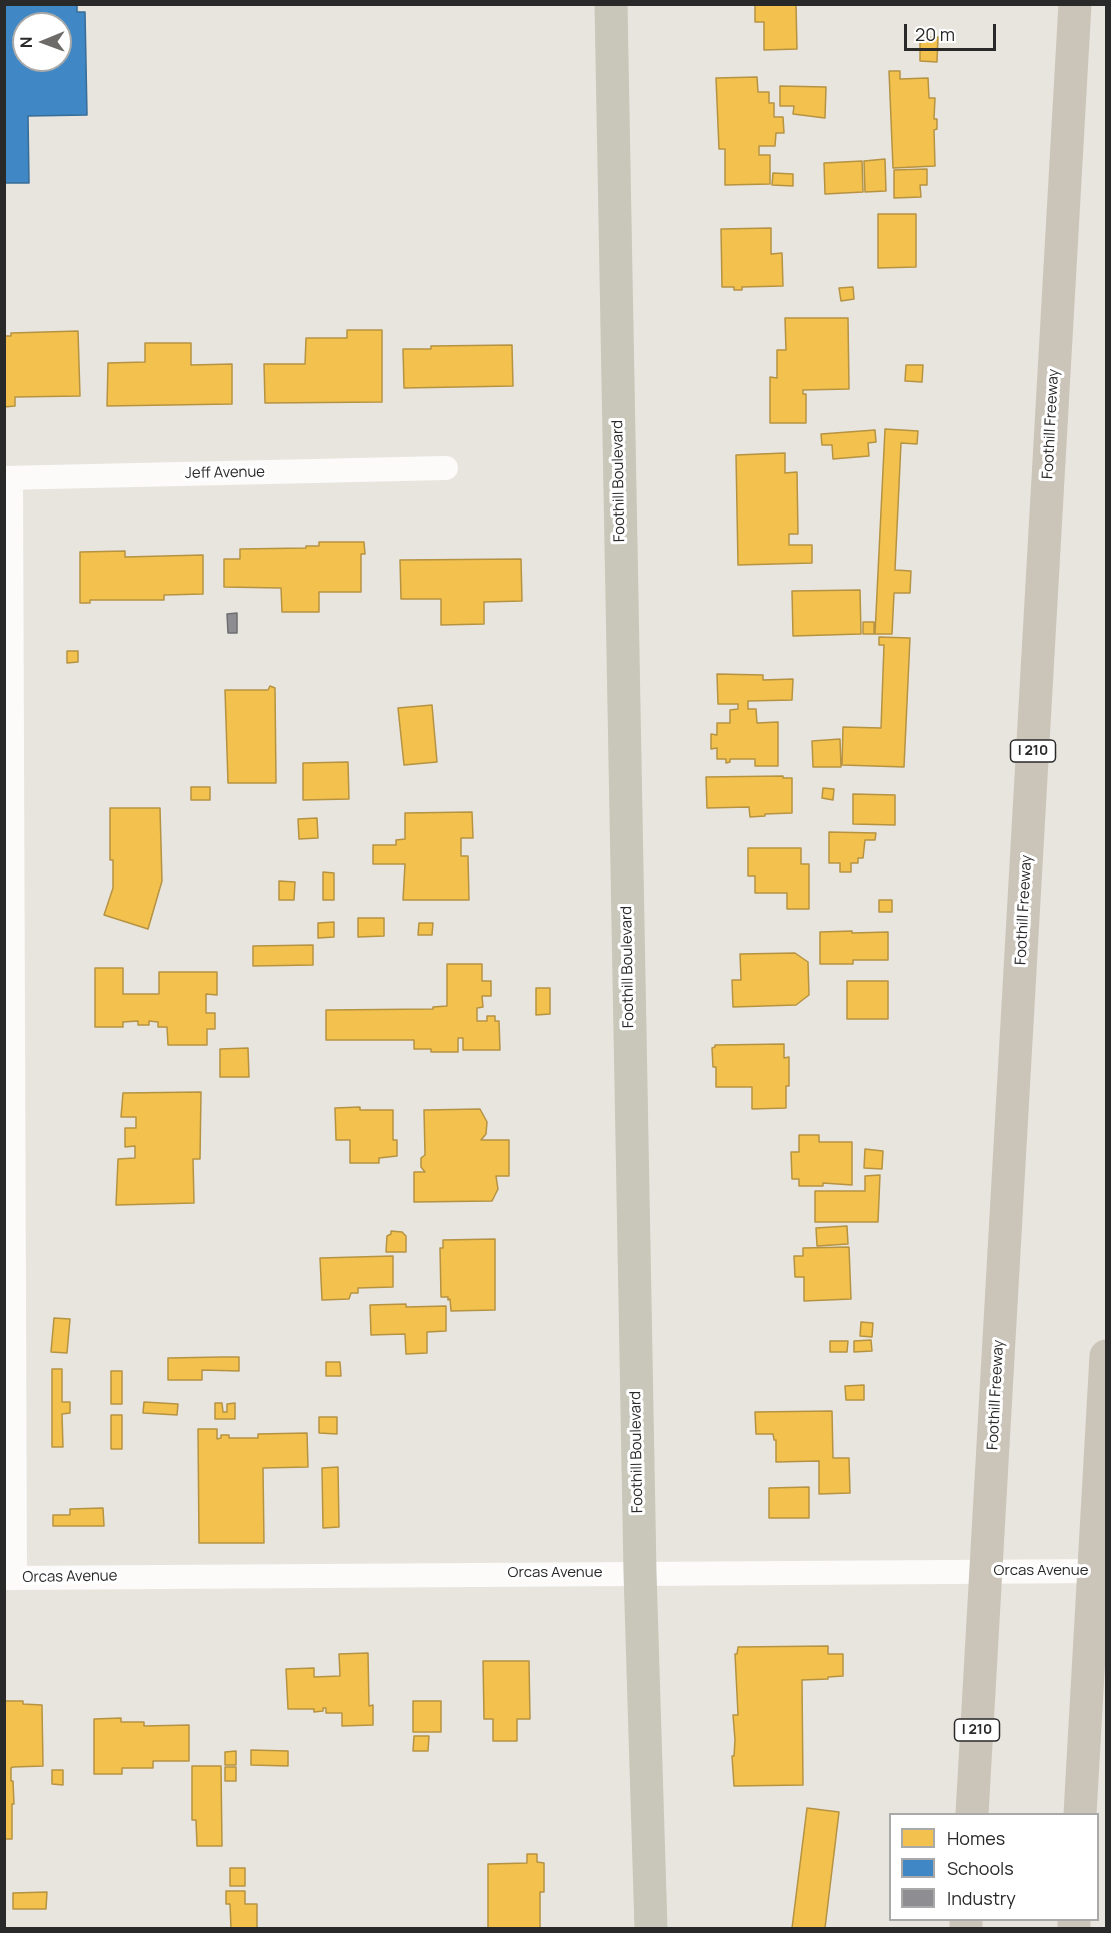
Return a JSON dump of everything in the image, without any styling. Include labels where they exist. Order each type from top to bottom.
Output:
[{"type":"highway","name":"Foothill Freeway","points":[[972,1813],[1075,4]]},
{"type":"highway","points":[[1080,1813],[1107,1356]]},
{"type":"main road","name":"Foothill Boulevard","points":[[610,4],[639,1572],[651,1929]]},
{"type":"street","name":"Jeff Avenue","points":[[8,478],[446,468]]},
{"type":"street","points":[[8,478],[10,1578]]},
{"type":"street","name":"Orcas Avenue","points":[[10,1578],[639,1572],[1107,1571]]},
{"type":"building: Homes","points":[[744,4],[796,4],[797,49],[764,50],[764,22],[755,22],[755,5]]},
{"type":"building: Homes","points":[[938,37],[937,62],[920,61],[920,38]]},
{"type":"building: Homes","points":[[889,71],[900,71],[900,79],[928,78],[929,98],[935,98],[934,119],[937,119],[937,129],[934,130],[935,166],[893,168]]},
{"type":"building: Homes","points":[[757,77],[758,92],[769,92],[769,103],[774,103],[774,117],[783,117],[784,133],[776,133],[775,146],[759,146],[759,155],[770,155],[770,184],[725,185],[725,149],[719,149],[716,78]]},
{"type":"building: Homes","points":[[780,86],[826,87],[825,118],[793,114],[794,106],[780,106]]},
{"type":"building: Homes","points":[[885,159],[886,191],[865,192],[864,161]]},
{"type":"building: Homes","points":[[862,161],[863,192],[825,194],[824,163]]},
{"type":"building: Homes","points":[[927,169],[927,185],[920,185],[921,197],[894,198],[894,170]]},
{"type":"building: Homes","points":[[773,173],[793,174],[793,186],[772,185]]},
{"type":"building: Homes","points":[[878,214],[916,214],[916,267],[878,268]]},
{"type":"building: Homes","points":[[771,228],[771,254],[782,253],[783,286],[742,287],[742,290],[722,287],[721,229]]},
{"type":"building: Homes","points":[[853,287],[854,299],[841,301],[839,288]]},
{"type":"building: Homes","points":[[785,318],[848,318],[849,389],[803,390],[803,394],[806,394],[806,423],[770,423],[770,377],[777,378],[777,350],[786,350]]},
{"type":"building: Homes","points":[[347,330],[382,330],[382,402],[265,403],[264,364],[305,364],[306,338],[347,338]]},
{"type":"building: Homes","points":[[78,331],[80,396],[15,397],[15,406],[4,407],[4,336],[11,336],[11,333]]},
{"type":"building: Homes","points":[[145,343],[191,343],[191,365],[232,364],[232,404],[107,406],[108,363],[145,362]]},
{"type":"building: Homes","points":[[512,345],[513,386],[404,388],[403,349],[431,349],[431,346]]},
{"type":"building: Homes","points":[[906,365],[923,365],[922,382],[905,381]]},
{"type":"building: Homes","points":[[885,429],[918,431],[917,444],[901,443],[895,570],[911,571],[910,593],[894,593],[892,634],[875,634]]},
{"type":"building: Homes","points":[[875,430],[876,442],[868,443],[869,456],[833,459],[832,445],[822,445],[821,434]]},
{"type":"building: Homes","points":[[785,453],[785,473],[797,472],[798,534],[789,534],[789,545],[812,545],[812,563],[738,565],[736,455]]},
{"type":"building: Homes","points":[[319,542],[364,542],[365,554],[361,554],[361,592],[319,592],[319,612],[282,612],[281,588],[224,587],[224,559],[240,559],[240,549],[306,548],[306,546],[319,546]]},
{"type":"building: Homes","points":[[125,551],[125,557],[203,555],[203,594],[164,595],[164,600],[90,600],[90,603],[80,603],[80,552]]},
{"type":"building: Homes","points":[[521,559],[522,601],[484,602],[484,624],[441,625],[441,599],[401,599],[400,560]]},
{"type":"building: Homes","points":[[860,590],[861,634],[793,636],[792,591]]},
{"type":"building: Homes","points":[[863,622],[874,622],[874,634],[863,634]]},
{"type":"building: Homes","points":[[879,637],[910,638],[904,767],[842,765],[843,727],[881,728],[884,645],[879,645]]},
{"type":"building: Homes","points":[[67,651],[78,651],[78,662],[67,663]]},
{"type":"building: Homes","points":[[717,674],[763,675],[763,680],[793,679],[792,700],[748,701],[748,709],[756,709],[757,723],[778,722],[778,766],[755,766],[755,759],[730,759],[730,762],[726,763],[726,759],[717,759],[717,748],[711,749],[711,734],[717,735],[717,723],[730,723],[730,710],[738,709],[738,704],[718,704]]},
{"type":"building: Homes","points":[[270,686],[275,688],[276,783],[228,783],[225,690],[268,690]]},
{"type":"building: Homes","points":[[432,705],[437,762],[404,765],[398,708]]},
{"type":"building: Homes","points":[[840,739],[841,767],[813,767],[812,741]]},
{"type":"building: Homes","points":[[348,762],[349,799],[303,800],[303,763]]},
{"type":"building: Homes","points":[[783,776],[783,778],[792,778],[792,813],[750,817],[749,807],[707,808],[706,777]]},
{"type":"building: Homes","points":[[191,787],[210,787],[210,800],[191,800]]},
{"type":"building: Homes","points":[[823,788],[834,789],[833,800],[822,798]]},
{"type":"building: Homes","points":[[853,794],[895,795],[895,825],[853,824]]},
{"type":"building: Homes","points":[[110,808],[160,808],[162,881],[148,929],[104,915],[113,888],[113,860],[110,860]]},
{"type":"building: Homes","points":[[472,812],[473,838],[461,838],[461,856],[468,856],[469,900],[403,900],[405,864],[373,864],[373,845],[396,845],[396,840],[405,839],[405,813]]},
{"type":"building: Homes","points":[[317,818],[318,838],[299,839],[298,819]]},
{"type":"building: Homes","points":[[829,832],[876,833],[875,840],[865,840],[863,858],[858,858],[858,863],[851,863],[851,872],[840,872],[840,863],[829,863]]},
{"type":"building: Homes","points":[[748,848],[801,848],[801,864],[809,864],[809,909],[787,909],[787,893],[755,893],[755,876],[748,876]]},
{"type":"building: Homes","points":[[323,872],[334,873],[334,900],[323,900]]},
{"type":"building: Homes","points":[[279,881],[295,882],[294,900],[279,900]]},
{"type":"building: Homes","points":[[879,900],[892,900],[892,912],[879,912]]},
{"type":"building: Homes","points":[[358,918],[384,918],[384,936],[358,937]]},
{"type":"building: Homes","points":[[334,922],[334,937],[318,938],[318,923]]},
{"type":"building: Homes","points":[[419,923],[433,923],[432,935],[418,935]]},
{"type":"building: Homes","points":[[852,931],[852,933],[888,932],[888,960],[853,960],[853,964],[820,964],[820,932]]},
{"type":"building: Homes","points":[[313,945],[313,965],[253,966],[253,946]]},
{"type":"building: Homes","points":[[795,953],[808,962],[809,995],[796,1005],[733,1007],[732,980],[741,980],[740,954]]},
{"type":"building: Homes","points":[[447,964],[482,964],[482,981],[491,981],[491,996],[482,996],[483,1007],[477,1008],[477,1021],[487,1021],[487,1016],[495,1016],[495,1021],[499,1021],[500,1050],[463,1050],[463,1038],[458,1038],[458,1052],[431,1052],[431,1049],[414,1049],[414,1040],[326,1040],[326,1010],[433,1009],[433,1007],[447,1006]]},
{"type":"building: Homes","points":[[95,968],[123,968],[123,994],[159,994],[159,972],[217,972],[217,995],[206,994],[206,1013],[215,1013],[215,1029],[207,1029],[207,1045],[168,1045],[167,1027],[158,1027],[158,1022],[149,1021],[149,1025],[138,1025],[138,1021],[123,1022],[123,1027],[95,1027]]},
{"type":"building: Homes","points":[[847,981],[888,981],[888,1019],[847,1019]]},
{"type":"building: Homes","points":[[536,988],[550,988],[550,1014],[536,1015]]},
{"type":"building: Homes","points":[[784,1044],[784,1058],[789,1057],[786,1108],[752,1109],[752,1087],[716,1087],[716,1067],[713,1067],[712,1048],[715,1045]]},
{"type":"building: Homes","points":[[248,1048],[249,1077],[220,1077],[220,1049]]},
{"type":"building: Homes","points":[[201,1092],[200,1159],[193,1159],[194,1203],[116,1205],[118,1159],[135,1158],[135,1146],[125,1147],[125,1128],[136,1128],[136,1117],[121,1117],[123,1093]]},
{"type":"building: Homes","points":[[360,1107],[360,1110],[393,1110],[393,1140],[397,1140],[397,1156],[379,1158],[379,1163],[350,1163],[350,1140],[336,1140],[335,1108]]},
{"type":"building: Homes","points":[[480,1109],[487,1122],[486,1134],[481,1140],[509,1140],[509,1176],[496,1176],[498,1189],[492,1201],[414,1202],[414,1172],[425,1172],[421,1167],[421,1158],[425,1155],[424,1110]]},
{"type":"building: Homes","points":[[799,1135],[819,1135],[819,1142],[852,1142],[852,1185],[823,1183],[823,1186],[799,1186],[799,1179],[792,1179],[791,1152],[799,1152]]},
{"type":"building: Homes","points":[[865,1149],[883,1151],[882,1169],[864,1168]]},
{"type":"building: Homes","points":[[880,1175],[878,1222],[815,1222],[815,1191],[865,1191],[865,1176]]},
{"type":"building: Homes","points":[[847,1226],[848,1244],[817,1246],[816,1228]]},
{"type":"building: Homes","points":[[391,1231],[402,1232],[406,1236],[406,1252],[386,1252],[387,1236],[391,1234]]},
{"type":"building: Homes","points":[[495,1239],[495,1310],[451,1311],[450,1299],[441,1297],[440,1248],[443,1248],[443,1240]]},
{"type":"building: Homes","points":[[849,1247],[851,1299],[804,1301],[804,1277],[795,1277],[794,1256],[803,1256],[803,1248]]},
{"type":"building: Homes","points":[[393,1256],[393,1287],[358,1288],[358,1293],[351,1293],[349,1299],[322,1300],[320,1258]]},
{"type":"building: Homes","points":[[406,1304],[406,1307],[446,1306],[446,1331],[427,1332],[427,1353],[406,1354],[405,1334],[371,1335],[370,1305]]},
{"type":"building: Homes","points":[[54,1318],[70,1319],[67,1353],[51,1352]]},
{"type":"building: Homes","points":[[861,1322],[873,1323],[872,1337],[860,1336]]},
{"type":"building: Homes","points":[[871,1340],[872,1351],[854,1352],[854,1341]]},
{"type":"building: Homes","points":[[830,1341],[848,1341],[847,1352],[830,1352]]},
{"type":"building: Homes","points":[[239,1357],[239,1371],[202,1370],[202,1380],[168,1380],[168,1358]]},
{"type":"building: Homes","points":[[326,1362],[340,1362],[341,1376],[326,1376]]},
{"type":"building: Homes","points":[[52,1369],[62,1369],[62,1402],[70,1402],[70,1413],[62,1414],[63,1447],[52,1447]]},
{"type":"building: Homes","points":[[111,1371],[122,1371],[122,1404],[111,1404]]},
{"type":"building: Homes","points":[[864,1385],[864,1400],[846,1400],[845,1386]]},
{"type":"building: Homes","points":[[144,1402],[178,1404],[177,1415],[143,1413]]},
{"type":"building: Homes","points":[[215,1403],[222,1403],[223,1412],[227,1412],[227,1404],[235,1403],[235,1419],[215,1419]]},
{"type":"building: Homes","points":[[832,1411],[833,1458],[849,1458],[850,1493],[819,1494],[819,1461],[776,1462],[776,1440],[773,1434],[756,1434],[755,1412]]},
{"type":"building: Homes","points":[[111,1415],[122,1415],[122,1449],[111,1449]]},
{"type":"building: Homes","points":[[319,1417],[337,1417],[337,1434],[319,1433]]},
{"type":"building: Homes","points":[[198,1429],[217,1429],[217,1439],[221,1438],[221,1435],[229,1435],[229,1438],[258,1438],[258,1434],[307,1433],[308,1467],[263,1468],[264,1543],[199,1543]]},
{"type":"building: Homes","points":[[338,1467],[339,1527],[323,1528],[322,1468]]},
{"type":"building: Homes","points":[[809,1487],[809,1518],[769,1518],[769,1488]]},
{"type":"building: Homes","points":[[103,1508],[104,1526],[53,1526],[53,1515],[70,1515],[70,1509]]},
{"type":"building: Homes","points":[[828,1646],[828,1654],[843,1654],[843,1676],[802,1680],[803,1785],[734,1786],[733,1715],[738,1715],[735,1654],[737,1654],[738,1647]]},
{"type":"building: Homes","points":[[368,1653],[369,1706],[373,1705],[373,1725],[342,1726],[342,1713],[326,1713],[326,1708],[323,1708],[323,1711],[314,1712],[314,1709],[288,1709],[286,1669],[314,1668],[314,1677],[340,1676],[339,1654]]},
{"type":"building: Homes","points":[[483,1661],[529,1661],[530,1719],[517,1719],[517,1741],[493,1741],[493,1719],[484,1719]]},
{"type":"building: Homes","points":[[4,1701],[23,1701],[23,1704],[42,1705],[43,1766],[11,1768],[14,1804],[12,1804],[12,1839],[4,1839]]},
{"type":"building: Homes","points":[[413,1701],[441,1701],[441,1732],[413,1732]]},
{"type":"building: Homes","points":[[121,1718],[121,1722],[144,1722],[144,1726],[189,1725],[189,1761],[153,1761],[153,1768],[122,1768],[122,1774],[94,1774],[94,1719]]},
{"type":"building: Homes","points":[[414,1736],[429,1736],[428,1751],[413,1751]]},
{"type":"building: Homes","points":[[251,1750],[288,1751],[288,1766],[251,1765]]},
{"type":"building: Homes","points":[[236,1751],[236,1765],[225,1765],[225,1752]]},
{"type":"building: Homes","points":[[192,1766],[221,1766],[222,1846],[197,1846],[196,1820],[192,1820]]},
{"type":"building: Homes","points":[[225,1767],[236,1767],[236,1781],[225,1781]]},
{"type":"building: Homes","points":[[52,1770],[63,1770],[63,1785],[52,1784]]},
{"type":"building: Homes","points":[[807,1808],[839,1812],[825,1928],[792,1928]]},
{"type":"building: Homes","points":[[527,1854],[537,1854],[537,1862],[544,1863],[544,1892],[540,1892],[540,1928],[488,1928],[488,1864],[527,1863]]},
{"type":"building: Homes","points":[[230,1868],[245,1868],[245,1886],[230,1886]]},
{"type":"building: Homes","points":[[226,1891],[245,1891],[245,1904],[257,1904],[257,1928],[231,1928],[230,1904],[226,1904]]},
{"type":"building: Homes","points":[[47,1892],[46,1909],[13,1909],[13,1893]]},
{"type":"building: Schools","points":[[4,4],[77,4],[77,12],[85,12],[87,115],[28,116],[29,183],[4,183]]},
{"type":"building: Industry","points":[[237,613],[237,633],[228,633],[227,614]]}]
